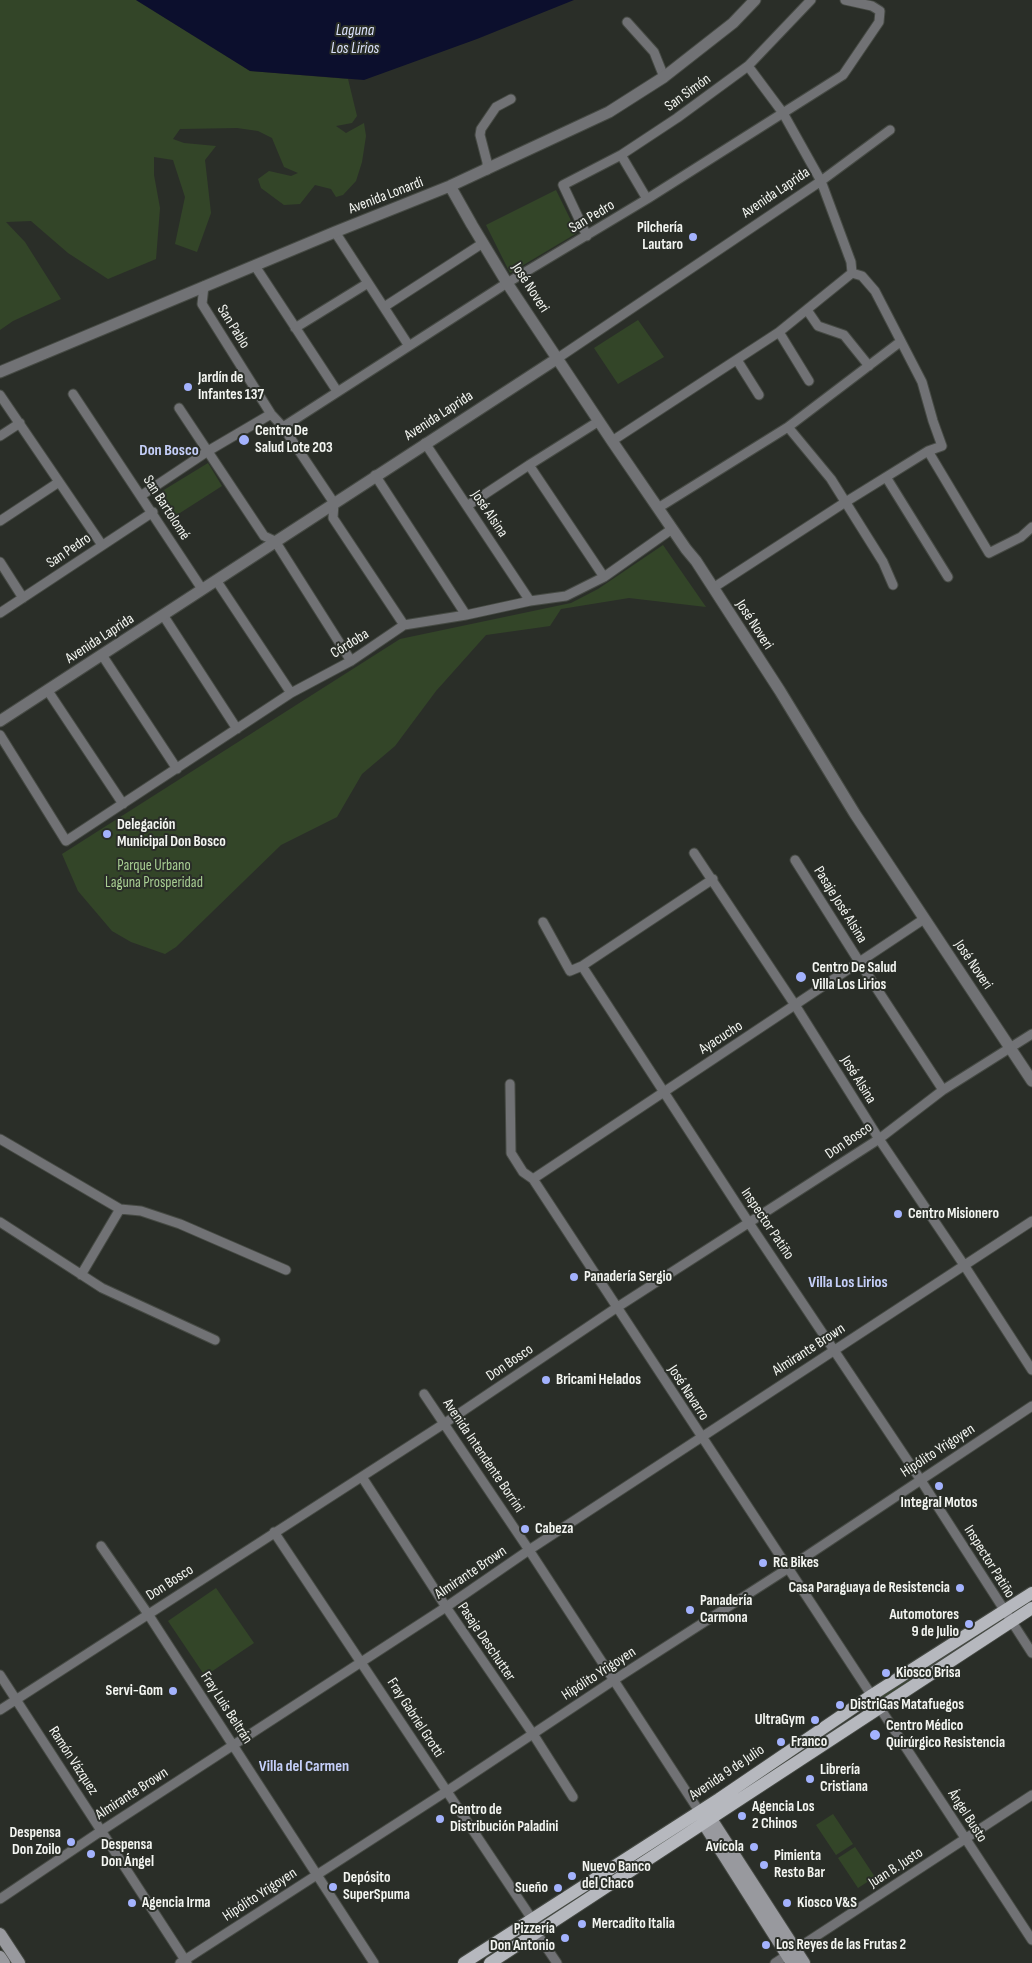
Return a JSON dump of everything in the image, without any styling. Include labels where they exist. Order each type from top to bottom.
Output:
[{"type":"main road","name":"Avenida 9 de Julio","points":[[490,1963],[708,1822],[880,1707],[1008,1616],[1032,1593]]},
{"type":"main road","name":"Avenida 9 de Julio","points":[[464,1963],[699,1811],[872,1695],[1008,1616],[1032,1608]]},
{"type":"main road","points":[[699,1811],[708,1822],[791,1956],[804,1963]]},
{"type":"main road","points":[[0,1934],[19,1963]]},
{"type":"main road","points":[[0,1957],[4,1963]]},
{"type":"street","name":"Avenida Lonardi","points":[[0,372],[204,286],[450,186],[609,112],[664,77],[733,23],[755,0]]},
{"type":"street","name":"San Simón","points":[[587,236],[563,185],[621,156],[678,118],[748,66],[811,0]]},
{"type":"street","name":"San Pedro","points":[[283,427],[507,283],[647,199],[843,75],[879,22],[880,11],[872,6],[845,0]]},
{"type":"street","points":[[627,22],[654,52],[664,77]]},
{"type":"street","points":[[748,66],[783,113],[820,181],[851,262],[852,273]]},
{"type":"street","points":[[487,170],[487,162],[480,135],[481,129],[496,107],[511,99]]},
{"type":"street","name":"Avenida Laprida","points":[[0,721],[163,616],[375,475],[558,358],[820,181],[890,130]]},
{"type":"street","points":[[621,156],[647,199]]},
{"type":"street","name":"José Noveri","points":[[450,186],[507,283],[612,441],[696,561],[780,691],[855,814],[1032,1081]]},
{"type":"street","points":[[335,232],[409,346]]},
{"type":"street","points":[[384,307],[483,243]]},
{"type":"street","points":[[255,266],[337,391]]},
{"type":"street","points":[[612,441],[780,332],[852,273]]},
{"type":"street","points":[[713,588],[844,503],[928,451],[942,446],[922,382],[875,292],[862,276],[852,273]]},
{"type":"street","points":[[295,328],[368,283]]},
{"type":"street","name":"San Pablo","points":[[204,286],[202,304],[271,414],[283,427],[334,502]]},
{"type":"street","points":[[807,310],[818,326],[844,335],[869,366]]},
{"type":"street","points":[[780,332],[809,381]]},
{"type":"street","points":[[658,508],[788,427],[900,342]]},
{"type":"street","points":[[737,360],[759,395]]},
{"type":"street","name":"San Bartolomé","points":[[73,394],[142,495],[202,589]]},
{"type":"street","points":[[0,395],[102,545]]},
{"type":"street","points":[[179,408],[264,536],[275,541],[351,661]]},
{"type":"street","points":[[142,495],[208,451],[271,414]]},
{"type":"street","points":[[468,506],[600,421]]},
{"type":"street","points":[[0,436],[20,424]]},
{"type":"street","points":[[788,427],[831,479],[882,562],[893,585]]},
{"type":"street","name":"José Alsina","points":[[425,443],[530,601]]},
{"type":"street","points":[[928,451],[989,553],[1021,537],[1032,527]]},
{"type":"street","points":[[529,465],[604,577]]},
{"type":"street","points":[[375,475],[466,615]]},
{"type":"street","points":[[886,477],[948,577]]},
{"type":"street","points":[[0,521],[59,482]]},
{"type":"street","points":[[334,502],[333,518],[404,625]]},
{"type":"street","name":"San Pedro","points":[[0,613],[153,512]]},
{"type":"street","name":"Córdoba","points":[[0,735],[66,842],[290,693],[351,661],[404,625],[566,596],[604,577],[672,528]]},
{"type":"street","points":[[0,562],[23,598]]},
{"type":"street","points":[[216,580],[290,693]]},
{"type":"street","points":[[163,616],[237,729]]},
{"type":"street","points":[[102,655],[177,769]]},
{"type":"street","points":[[48,691],[123,804]]},
{"type":"street","name":"José Alsina","points":[[694,853],[795,1005],[879,1139],[1032,1370]]},
{"type":"street","name":"Pasaje José Alsina","points":[[795,860],[943,1090]]},
{"type":"street","points":[[543,922],[570,971],[582,966],[712,879]]},
{"type":"street","name":"Ayacucho","points":[[532,1178],[924,919]]},
{"type":"street","name":"Inspector Patiño","points":[[582,966],[749,1223],[920,1479],[1032,1653]]},
{"type":"street","name":"Don Bosco","points":[[0,1710],[445,1423],[616,1308],[879,1139],[943,1090],[1032,1034]]},
{"type":"street","name":"José Navarro","points":[[510,1084],[511,1152],[523,1172],[532,1178],[787,1569],[880,1707]]},
{"type":"street","points":[[0,1139],[120,1209],[141,1211],[180,1224],[286,1270]]},
{"type":"street","points":[[81,1275],[120,1209]]},
{"type":"street","name":"Almirante Brown","points":[[0,1899],[101,1830],[446,1607],[529,1550],[1032,1221]]},
{"type":"street","points":[[0,1222],[102,1288],[215,1340]]},
{"type":"street","name":"Avenida Intendente Borrini","points":[[424,1394],[529,1550],[699,1811]]},
{"type":"street","name":"Hipólito Yrigoyen","points":[[184,1962],[787,1569],[1032,1406]]},
{"type":"street","name":"Pasaje Deschutter","points":[[362,1476],[446,1607],[533,1734],[573,1797]]},
{"type":"street","name":"Fray Gabriel Grotti","points":[[274,1532],[532,1919],[536,1932],[557,1963]]},
{"type":"street","name":"Fray Luis Beltrán","points":[[100,1546],[148,1614],[374,1963]]},
{"type":"street","name":"Ramón Vázquez","points":[[0,1675],[184,1962]]},
{"type":"street","name":"Ángel Busto","points":[[880,1707],[1032,1940]]},
{"type":"street","name":"Juan B. Justo","points":[[775,1963],[791,1956],[1032,1795]]},
{"type":"green space","points":[[0,0],[136,0],[250,71],[348,79],[357,116],[352,123],[336,126],[346,133],[364,123],[366,136],[362,162],[356,181],[343,195],[336,197],[331,189],[315,185],[300,204],[284,205],[261,188],[258,179],[269,171],[291,176],[298,173],[284,167],[272,138],[258,131],[237,128],[180,129],[173,139],[184,143],[216,146],[205,160],[211,213],[197,252],[175,244],[185,197],[173,160],[154,157],[154,175],[160,208],[156,259],[108,279],[68,253],[31,221],[6,222],[25,242],[61,299],[13,321],[0,330]]},
{"type":"green space","points":[[556,190],[577,233],[510,273],[486,225]]},
{"type":"green space","points":[[638,320],[664,357],[618,384],[594,348]]},
{"type":"green space","points":[[208,463],[222,486],[169,520],[154,496]]},
{"type":"green space","name":"Parque Urbano Laguna Prosperidad","points":[[663,545],[706,607],[629,598],[561,609],[550,626],[486,635],[436,691],[395,746],[362,774],[337,817],[281,845],[176,947],[165,954],[131,942],[112,931],[78,891],[62,854],[400,639],[571,603],[598,589]]},
{"type":"green space","points":[[216,1588],[254,1643],[205,1676],[168,1621]]},
{"type":"green space","points":[[997,1622],[1000,1626],[884,1701],[881,1697]]},
{"type":"green space","points":[[833,1814],[853,1844],[836,1855],[816,1825]]},
{"type":"green space","points":[[855,1847],[875,1877],[858,1888],[838,1858]]},
{"type":"water","name":"Laguna Los Lirios","points":[[136,0],[574,0],[477,39],[364,80],[250,71]]},
{"type":"place","name":"Pilchería Lautaro","points":[[693,237]]},
{"type":"place","name":"Jardín de Infantes 137","points":[[188,387]]},
{"type":"place","name":"Centro De Salud Lote 203","points":[[244,440]]},
{"type":"place","name":"Delegación Municipal Don Bosco","points":[[107,834]]},
{"type":"place","name":"Centro De Salud Villa Los Lirios","points":[[801,977]]},
{"type":"place","name":"Centro Misionero","points":[[898,1214]]},
{"type":"place","name":"Panadería Sergio","points":[[574,1277]]},
{"type":"place","name":"Bricami Helados","points":[[546,1380]]},
{"type":"place","name":"Integral Motos","points":[[939,1486]]},
{"type":"place","name":"Cabeza","points":[[525,1529]]},
{"type":"place","name":"RG Bikes","points":[[763,1563]]},
{"type":"place","name":"Casa Paraguaya de Resistencia","points":[[960,1588]]},
{"type":"place","name":"Panadería Carmona","points":[[690,1610]]},
{"type":"place","name":"Automotores 9 de Julio","points":[[969,1624]]},
{"type":"place","name":"Kiosco Brisa","points":[[886,1673]]},
{"type":"place","name":"Servi-Gom","points":[[173,1691]]},
{"type":"place","name":"DistriGas Matafuegos","points":[[840,1705]]},
{"type":"place","name":"UltraGym","points":[[815,1720]]},
{"type":"place","name":"Centro Médico Quirúrgico Resistencia","points":[[875,1735]]},
{"type":"place","name":"Franco","points":[[781,1742]]},
{"type":"place","name":"Librería Cristiana","points":[[810,1779]]},
{"type":"place","name":"Agencia Los 2 Chinos","points":[[742,1816]]},
{"type":"place","name":"Centro de Distribución Paladini","points":[[440,1819]]},
{"type":"place","name":"Despensa Don Zoilo","points":[[71,1842]]},
{"type":"place","name":"Avícola","points":[[754,1847]]},
{"type":"place","name":"Despensa Don Ángel","points":[[91,1854]]},
{"type":"place","name":"Pimienta Resto Bar","points":[[764,1865]]},
{"type":"place","name":"Nuevo Banco del Chaco","points":[[572,1876]]},
{"type":"place","name":"Depósito SuperSpuma","points":[[333,1887]]},
{"type":"place","name":"Sueño","points":[[558,1888]]},
{"type":"place","name":"Agencia Irma","points":[[132,1903]]},
{"type":"place","name":"Kiosco V&S","points":[[787,1903]]},
{"type":"place","name":"Mercadito Italia","points":[[582,1924]]},
{"type":"place","name":"Pizzería Don Antonio","points":[[565,1938]]},
{"type":"place","name":"Los Reyes de las Frutas 2","points":[[766,1945]]},
{"type":"district","name":"Don Bosco","points":[[169,451]]},
{"type":"district","name":"Villa Los Lirios","points":[[848,1283]]},
{"type":"district","name":"Villa del Carmen","points":[[304,1767]]}]
